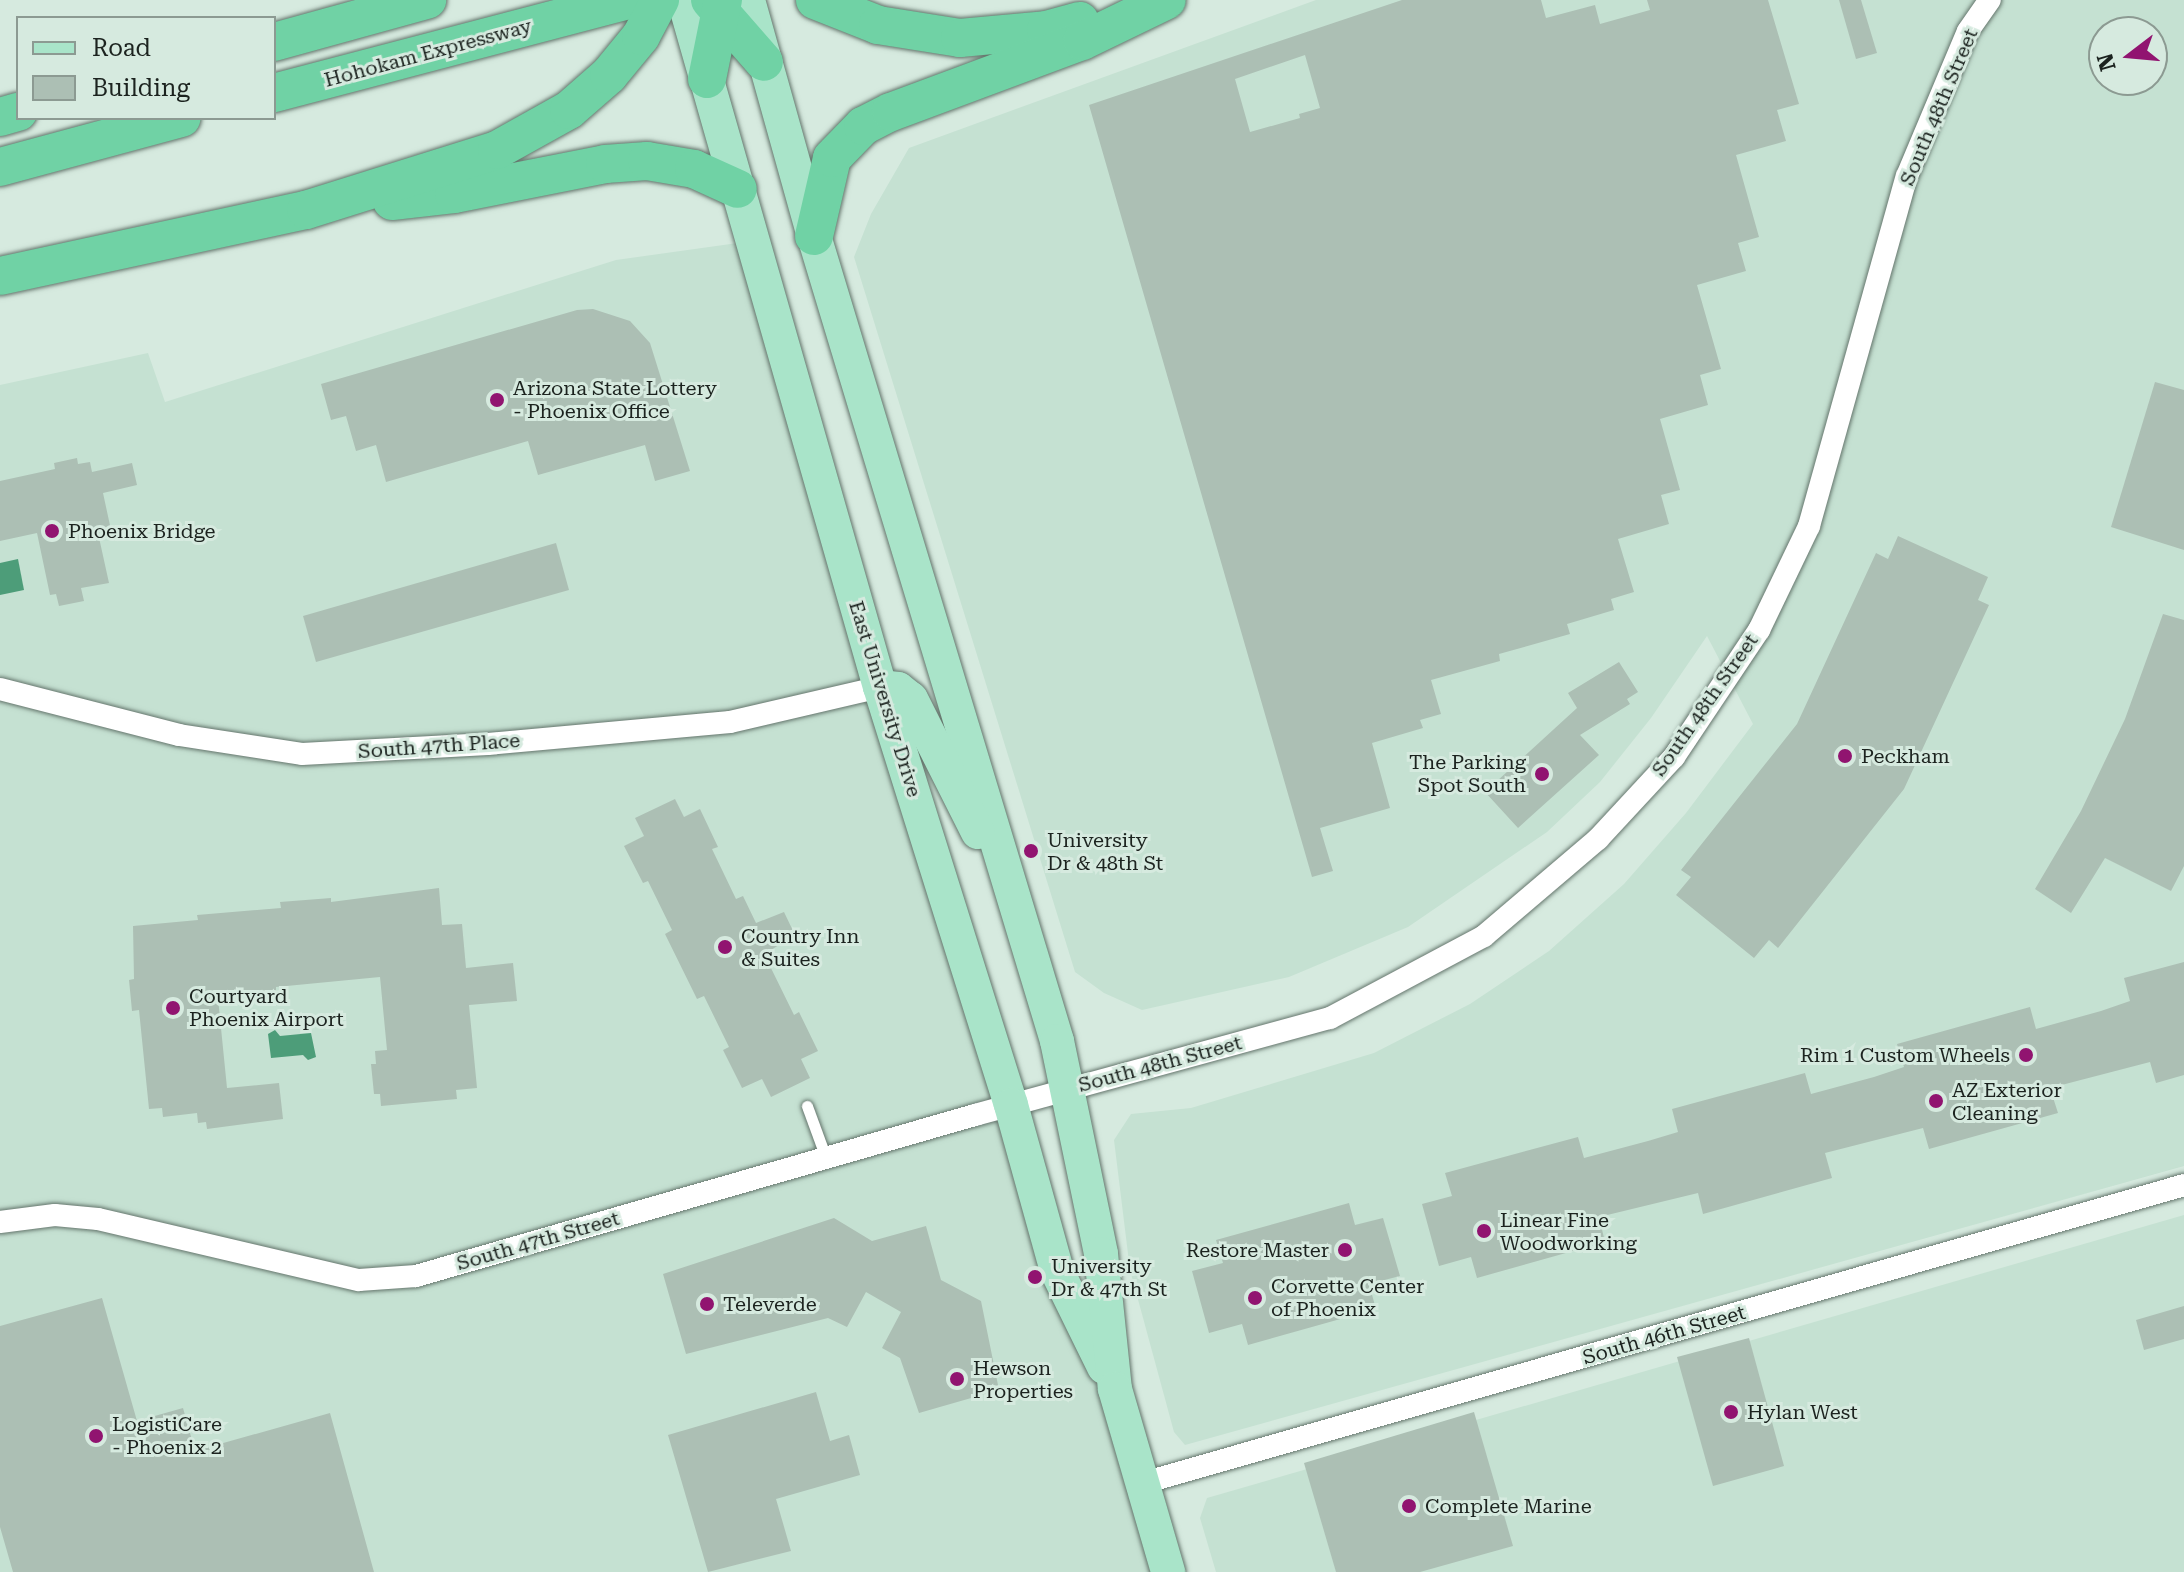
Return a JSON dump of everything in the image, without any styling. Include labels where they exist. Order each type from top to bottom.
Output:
[{"type":"highway","points":[[276,41],[427,0]]},
{"type":"highway","name":"Hohokam Expressway","points":[[276,92],[628,0]]},
{"type":"highway","points":[[0,276],[306,210],[475,158],[547,125],[609,75],[641,36],[660,0]]},
{"type":"highway","points":[[815,0],[878,25],[960,38],[1046,30],[1151,0]]},
{"type":"highway","points":[[814,236],[832,158],[863,126],[891,112],[1082,41],[1167,0]]},
{"type":"highway","points":[[707,79],[725,3]]},
{"type":"highway","points":[[725,3],[764,62]]},
{"type":"highway","points":[[0,167],[175,120]]},
{"type":"highway","points":[[306,210],[454,194],[605,164],[636,161],[682,166],[738,189]]},
{"type":"main road","name":"East University Drive","points":[[684,0],[880,687],[1011,1105],[1057,1271],[1115,1389],[1168,1572]]},
{"type":"main road","name":"East University Drive","points":[[764,62],[1016,903],[1068,1089],[1101,1254],[1115,1389]]},
{"type":"main road","points":[[880,687],[898,689],[911,699],[1016,903]]},
{"type":"street","name":"South 48th Street","points":[[1068,1089],[1330,1018],[1484,936],[1598,839],[1674,757],[1759,630],[1809,526],[1907,176],[1968,31],[1990,0]]},
{"type":"street","name":"South 47th Place","points":[[0,689],[179,735],[302,754],[488,744],[730,722],[880,687]]},
{"type":"street","name":"South 47th Street","points":[[0,1222],[55,1215],[98,1219],[359,1280],[416,1276],[1068,1089]]},
{"type":"street","name":"South 46th Street","points":[[1143,1483],[2184,1185]]},
{"type":"lane","points":[[807,1106],[826,1158]]},
{"type":"shaded area","points":[[1316,0],[2184,0],[2184,1166],[1185,1445],[1174,1432],[1130,1270],[1114,1140],[1131,1114],[1191,1108],[1374,1053],[1470,1004],[1549,951],[1624,884],[1686,813],[1753,724],[1707,636],[1651,718],[1600,782],[1547,832],[1408,927],[1289,977],[1142,1010],[1104,993],[1075,972],[854,257],[871,214],[909,148]]},
{"type":"shaded area","points":[[752,241],[1168,1572],[0,1572],[0,385],[148,353],[165,402],[616,260]]},
{"type":"shaded area","points":[[18,559],[24,590],[0,595],[0,563]]},
{"type":"shaded area","points":[[275,1030],[280,1036],[311,1033],[316,1057],[308,1060],[303,1055],[271,1058],[268,1034]]},
{"type":"shaded area","points":[[2184,1215],[2184,1572],[1216,1572],[1200,1518],[1207,1498]]},
{"type":"building","points":[[1402,0],[1541,0],[1546,18],[1595,5],[1600,24],[1650,10],[1647,0],[1768,0],[1799,104],[1777,110],[1786,141],[1736,155],[1759,237],[1738,243],[1746,271],[1697,285],[1721,369],[1700,375],[1708,405],[1660,419],[1680,490],[1661,495],[1669,524],[1618,539],[1634,592],[1611,599],[1614,610],[1567,624],[1570,634],[1499,654],[1500,661],[1431,680],[1441,714],[1420,720],[1423,728],[1372,743],[1390,808],[1320,828],[1333,871],[1312,877],[1089,105]],"holes":[[[1305,55],[1320,108],[1299,114],[1300,118],[1250,132],[1235,79]]]},
{"type":"building","points":[[1839,0],[1861,0],[1877,53],[1856,59]]},
{"type":"building","name":"Arizona State Lottery - Phoenix Office","points":[[593,309],[630,321],[650,343],[690,471],[655,481],[645,445],[538,475],[528,441],[386,482],[376,445],[356,451],[346,416],[331,420],[321,384],[577,310]]},
{"type":"building","points":[[2155,382],[2184,390],[2184,550],[2111,527]]},
{"type":"building","name":"Phoenix Bridge","points":[[77,458],[78,464],[90,462],[92,472],[132,463],[137,485],[103,493],[111,530],[98,533],[109,583],[81,588],[84,601],[59,606],[56,594],[50,595],[37,533],[0,541],[0,481],[55,469],[54,463]]},
{"type":"building","name":"Peckham","points":[[1898,536],[1988,577],[1978,600],[1989,605],[1904,789],[1778,948],[1769,940],[1754,958],[1676,895],[1691,877],[1681,870],[1797,724],[1876,553],[1888,559]]},
{"type":"building","points":[[556,543],[569,590],[316,662],[303,616]]},
{"type":"building","points":[[2163,614],[2184,620],[2184,866],[2171,891],[2105,858],[2071,913],[2035,889],[2081,811],[2125,719]]},
{"type":"building","name":"The Parking Spot South","points":[[1619,662],[1638,692],[1627,699],[1630,704],[1580,735],[1599,755],[1518,828],[1485,792],[1577,708],[1568,693]]},
{"type":"building","name":"Country Inn & Suites","points":[[675,799],[684,817],[700,809],[718,847],[712,849],[736,899],[743,896],[756,923],[784,912],[795,935],[771,950],[776,961],[769,964],[794,1015],[799,1012],[818,1051],[801,1059],[810,1078],[771,1097],[762,1079],[742,1088],[723,1050],[729,1047],[704,996],[697,999],[665,934],[672,930],[648,881],[643,883],[624,846],[644,836],[635,818]]},
{"type":"building","name":"Courtyard Phoenix Airport","points":[[439,888],[442,925],[462,924],[466,968],[513,963],[517,1001],[469,1005],[477,1088],[456,1090],[457,1099],[381,1106],[380,1094],[374,1094],[371,1064],[376,1064],[375,1051],[387,1050],[380,977],[276,987],[276,993],[218,998],[227,1088],[279,1083],[283,1119],[207,1129],[206,1122],[198,1123],[197,1113],[163,1117],[162,1108],[149,1109],[139,1010],[132,1011],[129,980],[134,979],[133,926],[198,920],[197,915],[281,908],[280,902],[331,898],[331,902]]},
{"type":"building","points":[[2184,962],[2184,1075],[2156,1083],[2150,1062],[2050,1088],[2058,1113],[1929,1149],[1923,1128],[1825,1153],[1832,1178],[1703,1214],[1698,1193],[1599,1217],[1605,1242],[1477,1278],[1471,1257],[1439,1266],[1422,1204],[1452,1196],[1445,1173],[1578,1137],[1584,1158],[1648,1141],[1678,1132],[1672,1109],[1805,1073],[1811,1094],[1874,1077],[1904,1067],[1897,1044],[2030,1007],[2036,1029],[2101,1011],[2130,1001],[2124,978]]},
{"type":"building","points":[[1349,1203],[1355,1225],[1383,1218],[1400,1276],[1369,1284],[1376,1309],[1248,1345],[1242,1324],[1209,1333],[1192,1271],[1223,1263],[1216,1240]]},
{"type":"building","points":[[834,1218],[872,1241],[926,1226],[941,1280],[981,1301],[999,1390],[919,1413],[900,1358],[882,1348],[901,1312],[866,1292],[847,1327],[828,1318],[686,1354],[663,1274]]},
{"type":"building","name":"LogistiCare - Phoenix 2","points":[[102,1298],[137,1421],[183,1408],[195,1451],[330,1413],[374,1572],[13,1572],[0,1527],[0,1326]]},
{"type":"building","points":[[2184,1306],[2184,1339],[2144,1350],[2136,1320]]},
{"type":"building","name":"Hylan West","points":[[1749,1338],[1784,1466],[1713,1486],[1677,1357]]},
{"type":"building","points":[[816,1392],[830,1441],[849,1435],[860,1475],[776,1499],[791,1551],[708,1572],[668,1435]]},
{"type":"building","name":"Complete Marine","points":[[1474,1412],[1513,1546],[1420,1572],[1336,1572],[1304,1463]]},
{"type":"place","name":"Arizona State Lottery - Phoenix Office","points":[[497,400]]},
{"type":"place","name":"Phoenix Bridge","points":[[52,531]]},
{"type":"place","name":"Peckham","points":[[1845,756]]},
{"type":"place","name":"The Parking Spot South","points":[[1542,774]]},
{"type":"place","name":"University Dr & 48th St","points":[[1031,851]]},
{"type":"place","name":"Country Inn & Suites","points":[[725,947]]},
{"type":"place","name":"Courtyard Phoenix Airport","points":[[173,1008]]},
{"type":"place","name":"Rim 1 Custom Wheels","points":[[2026,1055]]},
{"type":"place","name":"AZ Exterior Cleaning","points":[[1936,1101]]},
{"type":"place","name":"Linear Fine Woodworking","points":[[1484,1231]]},
{"type":"place","name":"Restore Master","points":[[1345,1250]]},
{"type":"place","name":"University Dr & 47th St","points":[[1035,1277]]},
{"type":"place","name":"Corvette Center of Phoenix","points":[[1255,1298]]},
{"type":"place","name":"Televerde","points":[[707,1304]]},
{"type":"place","name":"Hewson Properties","points":[[957,1379]]},
{"type":"place","name":"Hylan West","points":[[1731,1412]]},
{"type":"place","name":"LogistiCare - Phoenix 2","points":[[96,1436]]},
{"type":"place","name":"Complete Marine","points":[[1409,1506]]}]
